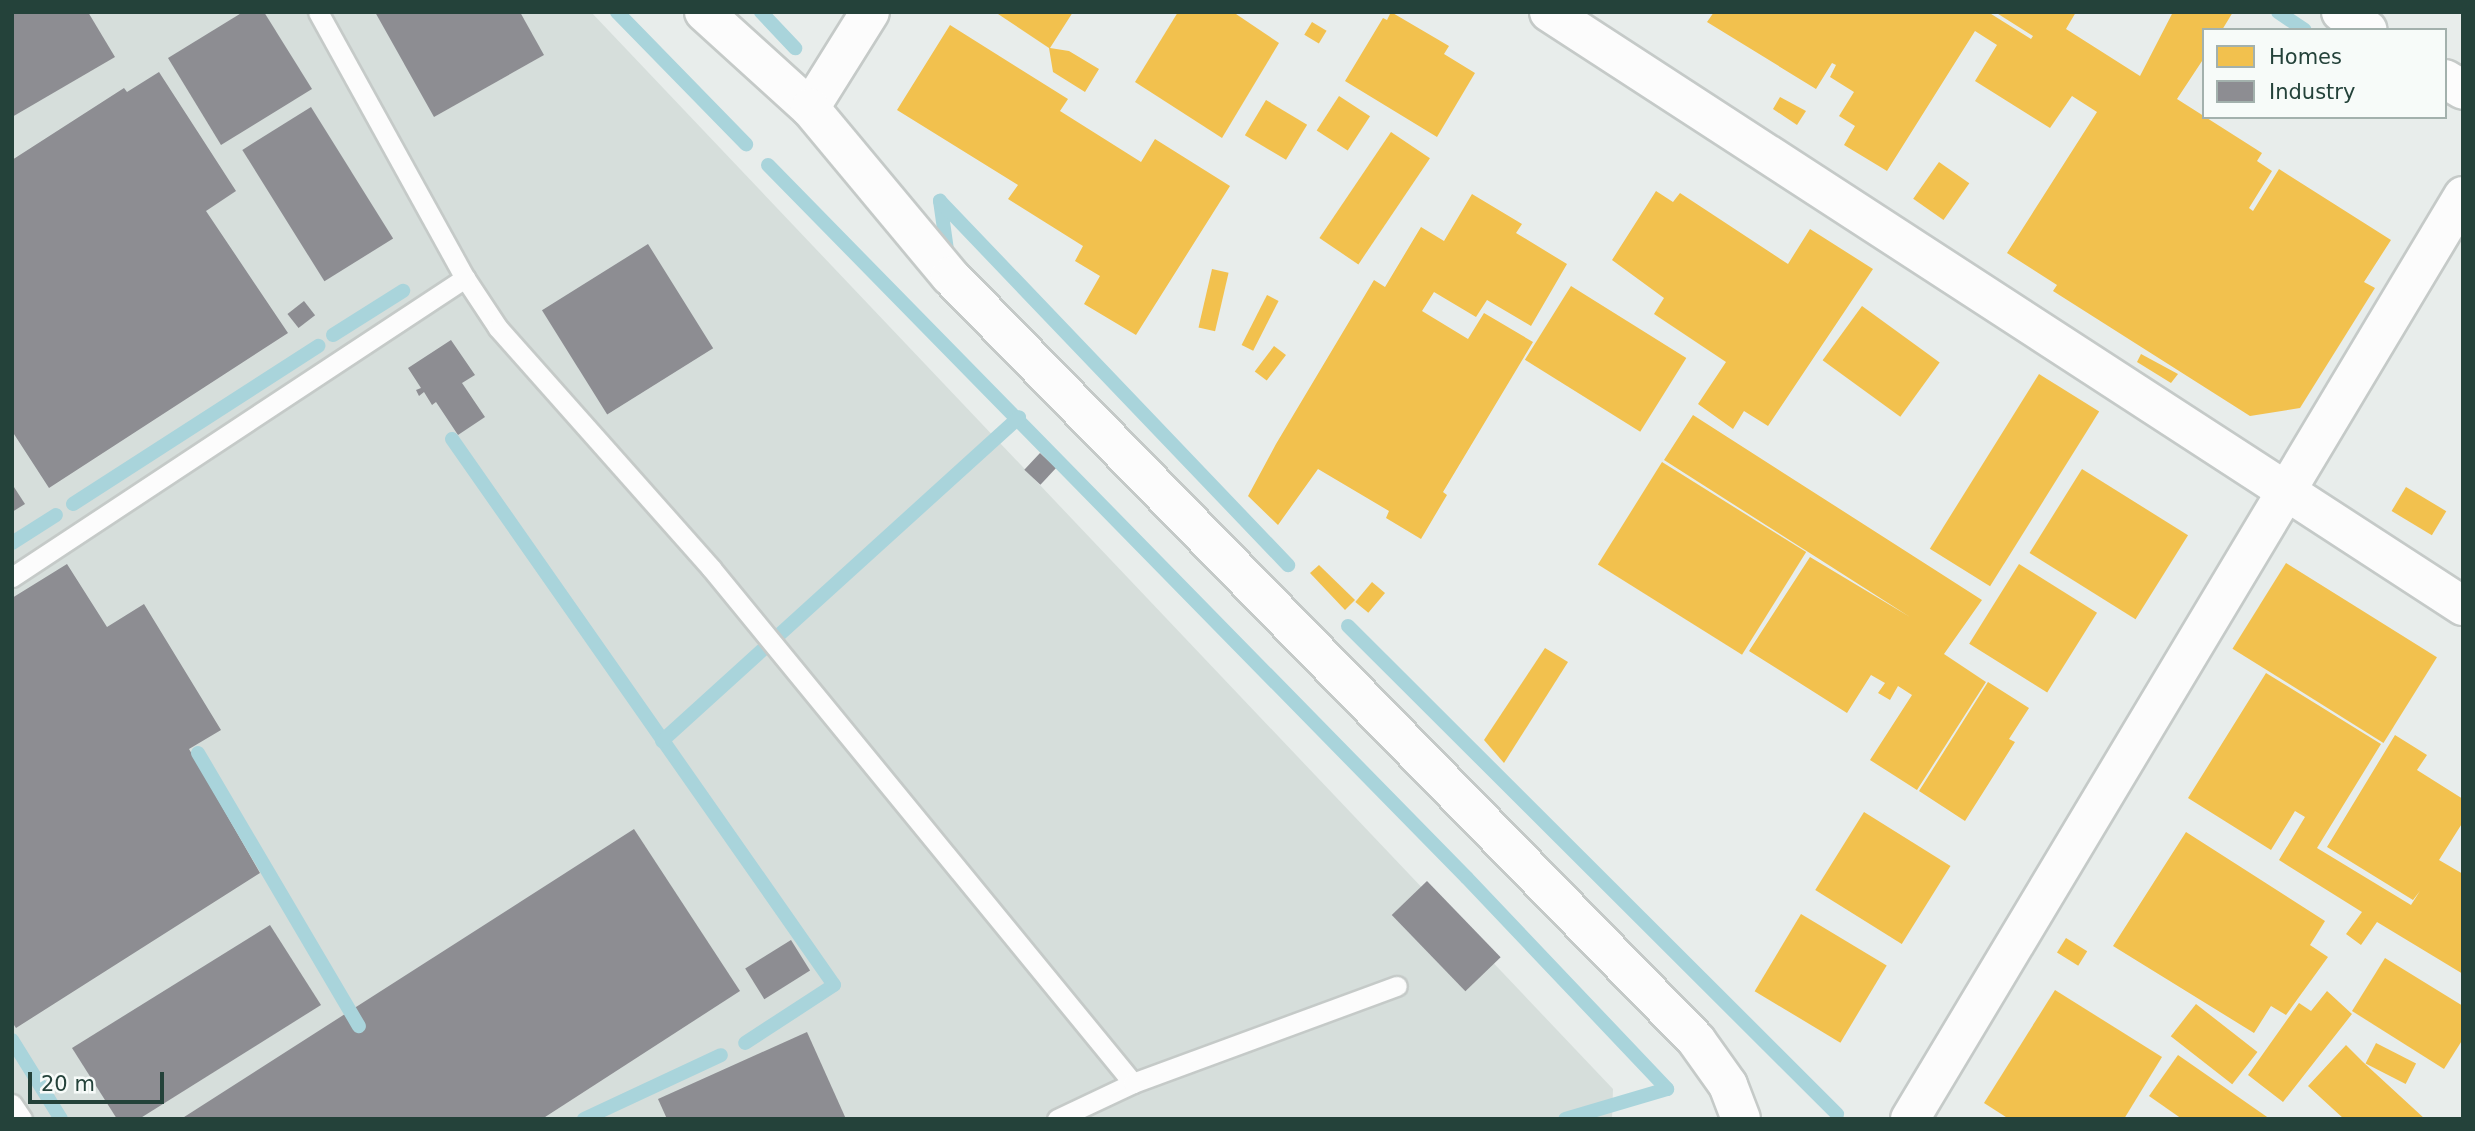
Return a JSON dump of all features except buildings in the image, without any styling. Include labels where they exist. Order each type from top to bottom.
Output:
[{"type":"street","points":[[704,12],[810,107],[950,276],[1696,1040],[1728,1085],[1741,1119]]},
{"type":"street","points":[[810,107],[870,12]]},
{"type":"street","points":[[1549,12],[2286,494],[2463,606]]},
{"type":"street","points":[[2341,12],[2365,28]]},
{"type":"street","points":[[2447,80],[2463,90]]},
{"type":"street","points":[[1910,1119],[2463,196]]},
{"type":"lane","points":[[318,12],[465,278],[498,328],[711,568],[1133,1083]]},
{"type":"lane","points":[[12,577],[465,278]]},
{"type":"lane","points":[[1057,1119],[1133,1083],[1397,986]]},
{"type":"lane","points":[[12,1104],[22,1119]]},
{"type":"shaded area","points":[[12,12],[591,12],[1613,1089],[1612,1119],[12,1119]]},
{"type":"waterway","points":[[617,12],[746,144]]},
{"type":"waterway","points":[[761,12],[795,48]]},
{"type":"waterway","points":[[2278,12],[2302,28]]},
{"type":"waterway","points":[[768,165],[1467,878],[1667,1089],[1565,1119]]},
{"type":"waterway","points":[[948,257],[940,201],[1288,565]]},
{"type":"waterway","points":[[333,335],[403,291]]},
{"type":"waterway","points":[[73,504],[318,346]]},
{"type":"waterway","points":[[662,741],[1019,417]]},
{"type":"waterway","points":[[452,439],[834,985],[745,1043]]},
{"type":"waterway","points":[[12,543],[56,515]]},
{"type":"waterway","points":[[1348,626],[1837,1114]]},
{"type":"waterway","points":[[198,753],[359,1026]]},
{"type":"waterway","points":[[12,1040],[61,1119]]},
{"type":"waterway","points":[[584,1119],[721,1055]]}]
